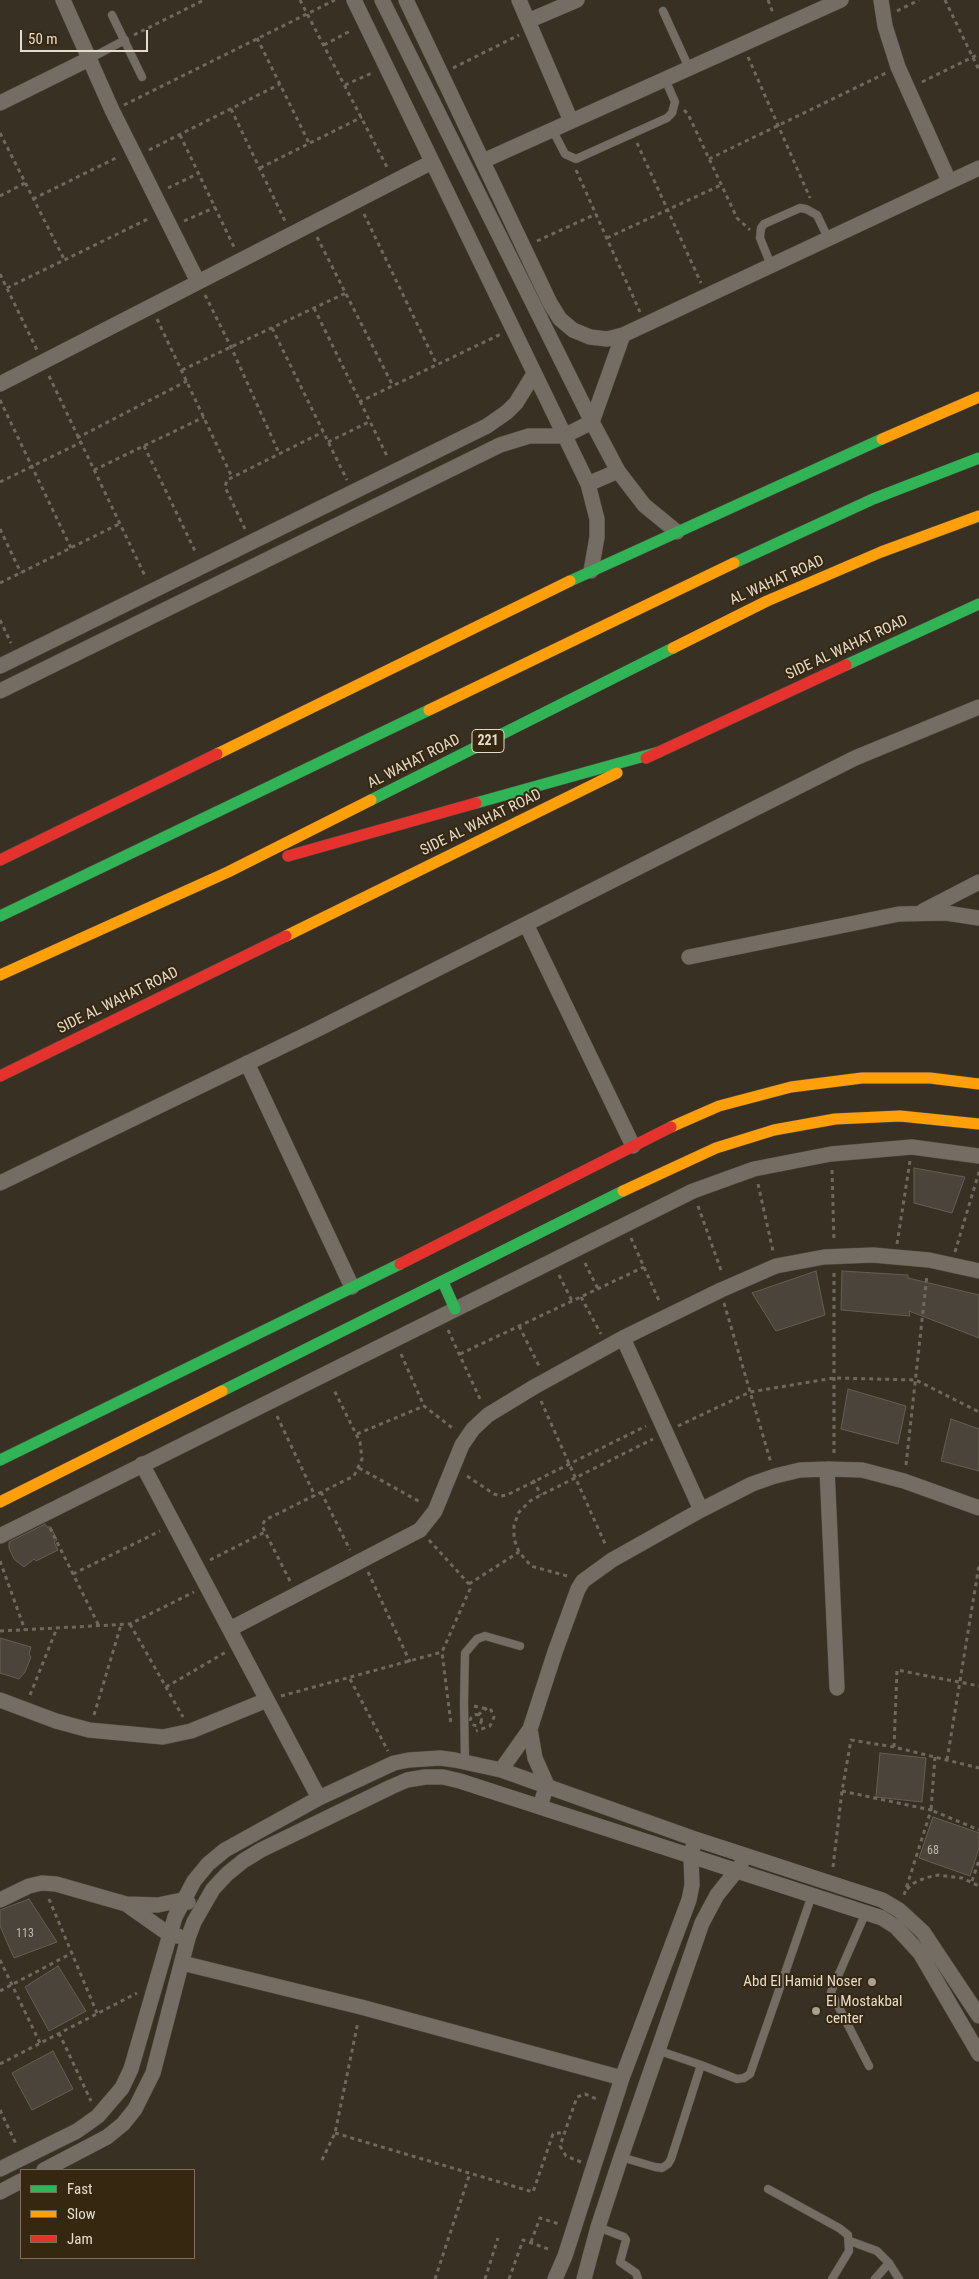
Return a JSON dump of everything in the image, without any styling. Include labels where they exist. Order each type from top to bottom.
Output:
[{"type":"main road","points":[[0,860],[591,572],[842,456],[979,397]]},
{"type":"main road","points":[[0,916],[806,528],[873,499],[979,458]]},
{"type":"main road","name":"AL WAHAT ROAD","points":[[0,975],[228,872],[759,604],[880,552],[979,516]]},
{"type":"main road","name":"SIDE AL WAHAT ROAD","points":[[0,1076],[659,752],[979,604]]},
{"type":"main road","points":[[228,872],[659,752]]},
{"type":"main road","points":[[0,1460],[352,1287],[684,1120],[719,1106],[791,1087],[832,1080],[896,1077],[930,1078],[979,1084]]},
{"type":"main road","points":[[0,1502],[687,1160],[745,1138],[804,1123],[867,1116],[933,1118],[979,1124]]},
{"type":"main road","points":[[443,1282],[449,1313]]},
{"type":"street","points":[[63,0],[112,110],[198,282]]},
{"type":"street","points":[[354,0],[588,484],[597,528],[595,554],[591,572]]},
{"type":"street","points":[[382,0],[618,471],[644,505],[678,532]]},
{"type":"street","points":[[406,0],[560,319],[574,330],[590,337],[607,339],[623,335],[979,168]]},
{"type":"street","points":[[520,0],[571,121]]},
{"type":"street","points":[[530,25],[576,0]]},
{"type":"street","points":[[483,161],[841,0]]},
{"type":"street","points":[[881,0],[890,47],[949,181]]},
{"type":"street","points":[[367,27],[392,20]]},
{"type":"street","points":[[0,103],[89,59]]},
{"type":"street","points":[[0,384],[432,162]]},
{"type":"street","points":[[0,691],[500,445],[529,436],[564,436],[592,422],[623,335]]},
{"type":"street","points":[[0,666],[353,493],[498,419],[523,394],[534,374]]},
{"type":"street","points":[[588,484],[618,471]]},
{"type":"street","points":[[197,570],[200,592]]},
{"type":"street","points":[[0,1183],[247,1063],[855,758],[979,707]]},
{"type":"street","points":[[921,912],[979,882]]},
{"type":"street","points":[[689,957],[899,914],[921,912],[946,913],[979,918]]},
{"type":"street","points":[[526,924],[633,1146]]},
{"type":"street","points":[[247,1063],[352,1287]]},
{"type":"street","points":[[0,1536],[693,1192],[754,1169],[831,1154],[912,1147],[979,1156]]},
{"type":"street","points":[[230,1629],[420,1530],[435,1511],[466,1439],[473,1429],[488,1415],[623,1338],[724,1289],[776,1266],[834,1257],[895,1256],[929,1260],[979,1271]]},
{"type":"street","points":[[623,1338],[701,1510]]},
{"type":"street","points":[[142,1464],[319,1798]]},
{"type":"street","points":[[830,1469],[837,1688]]},
{"type":"street","points":[[501,1770],[530,1729],[555,1652],[583,1580],[612,1560],[701,1510],[752,1484],[775,1476],[800,1470],[830,1469],[862,1470],[904,1481],[979,1508]]},
{"type":"street","points":[[0,1700],[56,1721],[89,1730],[163,1737],[191,1731],[267,1700]]},
{"type":"street","points":[[530,1729],[535,1758],[547,1785],[540,1806]]},
{"type":"street","points":[[0,2169],[78,2131],[98,2116],[122,2088],[131,2069],[182,1900],[199,1875],[225,1850],[319,1798],[394,1763],[432,1758],[465,1762],[501,1770],[695,1839],[882,1900],[899,1910],[923,1932],[979,2016]]},
{"type":"street","points":[[46,2169],[108,2137],[136,2109],[146,2092],[153,2073],[188,1938],[202,1906],[227,1874],[243,1861],[407,1780],[425,1777],[443,1777],[540,1806],[866,1912],[896,1927],[920,1953],[979,2054]]},
{"type":"street","points":[[555,2279],[565,2256],[622,2078],[689,1900],[692,1885],[691,1856],[695,1839]]},
{"type":"street","points":[[584,2279],[598,2227],[621,2156],[702,1923],[718,1895],[738,1871],[746,1856]]},
{"type":"street","points":[[0,1900],[29,1886],[42,1883],[56,1884],[126,1904],[158,1905],[182,1900],[202,1906]]},
{"type":"street","points":[[126,1904],[170,1935],[188,1938]]},
{"type":"street","points":[[182,1963],[361,2007],[622,2078]]},
{"type":"street","points":[[0,2192],[20,2182]]},
{"type":"lane","points":[[663,10],[689,68]]},
{"type":"lane","points":[[112,15],[142,77]]},
{"type":"lane","points":[[89,59],[125,40]]},
{"type":"lane","points":[[552,130],[565,154],[570,158],[576,158],[667,118],[674,108],[675,102],[665,79]]},
{"type":"lane","points":[[772,265],[760,238],[760,228],[764,224],[800,208],[806,209],[817,215],[828,238]]},
{"type":"lane","points":[[465,1762],[465,1653],[470,1645],[485,1636],[520,1646]]},
{"type":"lane","points":[[657,2050],[737,2079],[744,2078],[750,2074],[812,1895]]},
{"type":"lane","points":[[866,1912],[832,1992],[869,2066]]},
{"type":"lane","points":[[621,2156],[655,2167],[662,2168],[668,2164],[701,2065]]},
{"type":"lane","points":[[768,2189],[844,2231],[850,2241],[849,2251],[832,2279]]},
{"type":"lane","points":[[598,2227],[626,2238],[620,2262],[636,2273],[638,2279]]},
{"type":"lane","points":[[850,2241],[871,2248],[888,2263],[899,2279]]},
{"type":"lane","points":[[875,2279],[888,2263]]},
{"type":"path","points":[[125,40],[204,0]]},
{"type":"path","points":[[300,0],[394,181]]},
{"type":"path","points":[[112,110],[335,0]]},
{"type":"path","points":[[883,18],[920,0]]},
{"type":"path","points":[[945,0],[979,70]]},
{"type":"path","points":[[441,73],[530,25]]},
{"type":"path","points":[[324,45],[367,27]]},
{"type":"path","points":[[257,38],[310,143]]},
{"type":"path","points":[[742,44],[817,215]]},
{"type":"path","points":[[908,89],[979,54]]},
{"type":"path","points":[[345,86],[386,66]]},
{"type":"path","points":[[709,159],[898,67]]},
{"type":"path","points":[[33,199],[180,135],[280,84]]},
{"type":"path","points":[[674,108],[683,109],[688,114],[737,218],[760,238]]},
{"type":"path","points":[[231,109],[291,234]]},
{"type":"path","points":[[260,168],[362,117]]},
{"type":"path","points":[[0,133],[64,259]]},
{"type":"path","points":[[633,133],[706,295]]},
{"type":"path","points":[[180,135],[240,260]]},
{"type":"path","points":[[570,158],[646,324]]},
{"type":"path","points":[[154,196],[199,173]]},
{"type":"path","points":[[0,196],[25,183]]},
{"type":"path","points":[[607,238],[721,185]]},
{"type":"path","points":[[357,200],[437,365]]},
{"type":"path","points":[[171,228],[216,207]]},
{"type":"path","points":[[7,288],[163,212]]},
{"type":"path","points":[[524,247],[596,214]]},
{"type":"path","points":[[310,224],[393,386]]},
{"type":"path","points":[[0,274],[153,592]]},
{"type":"path","points":[[198,282],[231,347],[279,453]]},
{"type":"path","points":[[182,370],[346,293]]},
{"type":"path","points":[[151,306],[232,477]]},
{"type":"path","points":[[314,308],[395,472]]},
{"type":"path","points":[[272,328],[353,493]]},
{"type":"path","points":[[359,402],[513,329]]},
{"type":"path","points":[[78,438],[187,381]]},
{"type":"path","points":[[0,399],[71,548]]},
{"type":"path","points":[[94,470],[204,417]]},
{"type":"path","points":[[328,442],[369,422]]},
{"type":"path","points":[[252,543],[225,487],[227,480],[323,432]]},
{"type":"path","points":[[0,482],[80,443]]},
{"type":"path","points":[[144,446],[197,570]]},
{"type":"path","points":[[0,583],[119,524]]},
{"type":"path","points":[[0,529],[21,573]]},
{"type":"path","points":[[0,620],[18,657]]},
{"type":"path","points":[[895,1256],[912,1147]]},
{"type":"path","points":[[830,1469],[834,1378],[834,1257],[831,1154]]},
{"type":"path","points":[[754,1169],[776,1266]]},
{"type":"path","points":[[951,1264],[979,1172]]},
{"type":"path","points":[[693,1192],[724,1289],[750,1392],[775,1476]]},
{"type":"path","points":[[626,1225],[666,1317]]},
{"type":"path","points":[[578,1249],[598,1288]]},
{"type":"path","points":[[904,1481],[929,1260]]},
{"type":"path","points":[[552,1261],[572,1301]]},
{"type":"path","points":[[460,1354],[644,1267]]},
{"type":"path","points":[[581,1296],[608,1347]]},
{"type":"path","points":[[449,1313],[460,1354],[488,1415]]},
{"type":"path","points":[[519,1326],[569,1463],[612,1560]]},
{"type":"path","points":[[394,1340],[424,1406],[466,1439]]},
{"type":"path","points":[[297,1595],[262,1526],[265,1520],[354,1476],[360,1468],[362,1451],[357,1434],[326,1374]]},
{"type":"path","points":[[453,1466],[494,1494],[501,1496],[569,1463],[750,1392],[834,1378],[916,1380],[979,1410]]},
{"type":"path","points":[[270,1402],[315,1496]]},
{"type":"path","points":[[357,1434],[424,1406]]},
{"type":"path","points":[[583,1580],[531,1566],[519,1552],[514,1539],[514,1525],[519,1512],[541,1495],[576,1478],[663,1426]]},
{"type":"path","points":[[360,1468],[435,1511]]},
{"type":"path","points":[[533,1480],[541,1495]]},
{"type":"path","points":[[321,1492],[360,1562],[410,1662]]},
{"type":"path","points":[[43,1514],[99,1626]]},
{"type":"path","points":[[73,1574],[174,1524]]},
{"type":"path","points":[[420,1530],[469,1584],[469,1594],[442,1652],[451,1730]]},
{"type":"path","points":[[196,1567],[265,1532]]},
{"type":"path","points":[[469,1584],[519,1552]]},
{"type":"path","points":[[0,1561],[25,1630]]},
{"type":"path","points":[[947,1760],[979,1565]]},
{"type":"path","points":[[0,1631],[130,1624],[207,1586]]},
{"type":"path","points":[[130,1624],[191,1731]]},
{"type":"path","points":[[89,1730],[121,1625]]},
{"type":"path","points":[[24,1708],[57,1628]]},
{"type":"path","points":[[166,1687],[238,1645]]},
{"type":"path","points":[[267,1700],[350,1679],[442,1652]]},
{"type":"path","points":[[894,1747],[897,1670],[979,1686]]},
{"type":"path","points":[[350,1679],[394,1763]]},
{"type":"path","points":[[464,1703],[488,1708],[494,1716],[490,1726],[480,1731],[464,1730]]},
{"type":"path","points":[[478,1715],[488,1708]]},
{"type":"path","points":[[831,1884],[842,1791],[852,1740],[894,1747],[979,1768]]},
{"type":"path","points":[[899,1910],[931,1810],[935,1757]]},
{"type":"path","points":[[842,1791],[931,1810],[979,1830]]},
{"type":"path","points":[[972,1881],[979,1860]]},
{"type":"path","points":[[906,1890],[919,1880],[938,1875],[972,1881],[979,1886]]},
{"type":"path","points":[[42,1883],[97,2013]]},
{"type":"path","points":[[0,1991],[72,1953]]},
{"type":"path","points":[[0,1960],[40,2043]]},
{"type":"path","points":[[0,2064],[156,1983]]},
{"type":"path","points":[[322,2160],[335,2133],[361,2007]]},
{"type":"path","points":[[59,2034],[98,2116]]},
{"type":"path","points":[[594,2167],[564,2154],[560,2146],[575,2099],[579,2095],[585,2094],[613,2106]]},
{"type":"path","points":[[0,2110],[22,2158]]},
{"type":"path","points":[[335,2133],[534,2192],[553,2134],[565,2132]]},
{"type":"path","points":[[435,2279],[470,2173]]},
{"type":"path","points":[[531,2242],[540,2218],[574,2228]]},
{"type":"path","points":[[484,2279],[498,2238]]},
{"type":"path","points":[[509,2279],[523,2240],[565,2256]]},
{"type":"building","points":[[914,1168],[965,1177],[952,1213],[914,1203]]},
{"type":"building","points":[[816,1271],[825,1315],[776,1331],[752,1293]]},
{"type":"building","points":[[842,1271],[908,1275],[908,1278],[979,1295],[979,1338],[909,1311],[910,1316],[841,1310]]},
{"type":"building","points":[[848,1389],[906,1406],[898,1444],[841,1429]]},
{"type":"building","points":[[951,1419],[979,1429],[979,1471],[941,1461]]},
{"type":"building","points":[[45,1524],[47,1527],[51,1527],[57,1540],[54,1542],[58,1550],[36,1561],[34,1559],[24,1567],[14,1559],[9,1548],[9,1542]]},
{"type":"building","points":[[0,1638],[31,1647],[29,1654],[31,1657],[25,1672],[19,1679],[0,1673]]},
{"type":"building","points":[[880,1753],[926,1758],[922,1802],[876,1797]]},
{"type":"building","points":[[933,1817],[979,1833],[979,1848],[970,1876],[919,1858]]},
{"type":"building","points":[[29,1899],[57,1942],[14,1958],[0,1926],[0,1910]]},
{"type":"building","points":[[58,1966],[86,2011],[49,2031],[25,1987]]},
{"type":"building","points":[[53,2051],[73,2089],[32,2110],[12,2073]]},
{"type":"traffic: fast","points":[[570,581],[882,439]]},
{"type":"traffic: fast","points":[[734,563],[873,499],[979,458]]},
{"type":"traffic: fast","points":[[846,665],[979,604]]},
{"type":"traffic: fast","points":[[371,800],[673,648]]},
{"type":"traffic: fast","points":[[0,916],[429,710]]},
{"type":"traffic: fast","points":[[476,803],[659,752]]},
{"type":"traffic: fast","points":[[222,1391],[623,1191]]},
{"type":"traffic: fast","points":[[0,1460],[400,1264]]},
{"type":"traffic: fast","points":[[443,1282],[455,1309]]},
{"type":"traffic: slow","points":[[882,439],[979,397]]},
{"type":"traffic: slow","points":[[673,648],[767,601],[881,552],[979,516]]},
{"type":"traffic: slow","points":[[429,710],[734,563]]},
{"type":"traffic: slow","points":[[217,754],[570,581]]},
{"type":"traffic: slow","points":[[286,936],[617,773]]},
{"type":"traffic: slow","points":[[0,975],[228,872],[371,800]]},
{"type":"traffic: slow","points":[[671,1127],[719,1106],[791,1087],[862,1078],[930,1078],[979,1084]]},
{"type":"traffic: slow","points":[[623,1191],[716,1148],[774,1130],[835,1119],[900,1116],[979,1124]]},
{"type":"traffic: slow","points":[[0,1502],[222,1391]]},
{"type":"traffic: jam","points":[[646,758],[846,665]]},
{"type":"traffic: jam","points":[[0,860],[217,754]]},
{"type":"traffic: jam","points":[[288,856],[476,803]]},
{"type":"traffic: jam","points":[[0,1076],[286,936]]},
{"type":"traffic: jam","points":[[400,1264],[671,1127]]},
{"type":"place","name":"Abd El Hamid Noser","points":[[872,1982]]},
{"type":"place","name":"El Mostakbal center","points":[[816,2011]]}]
